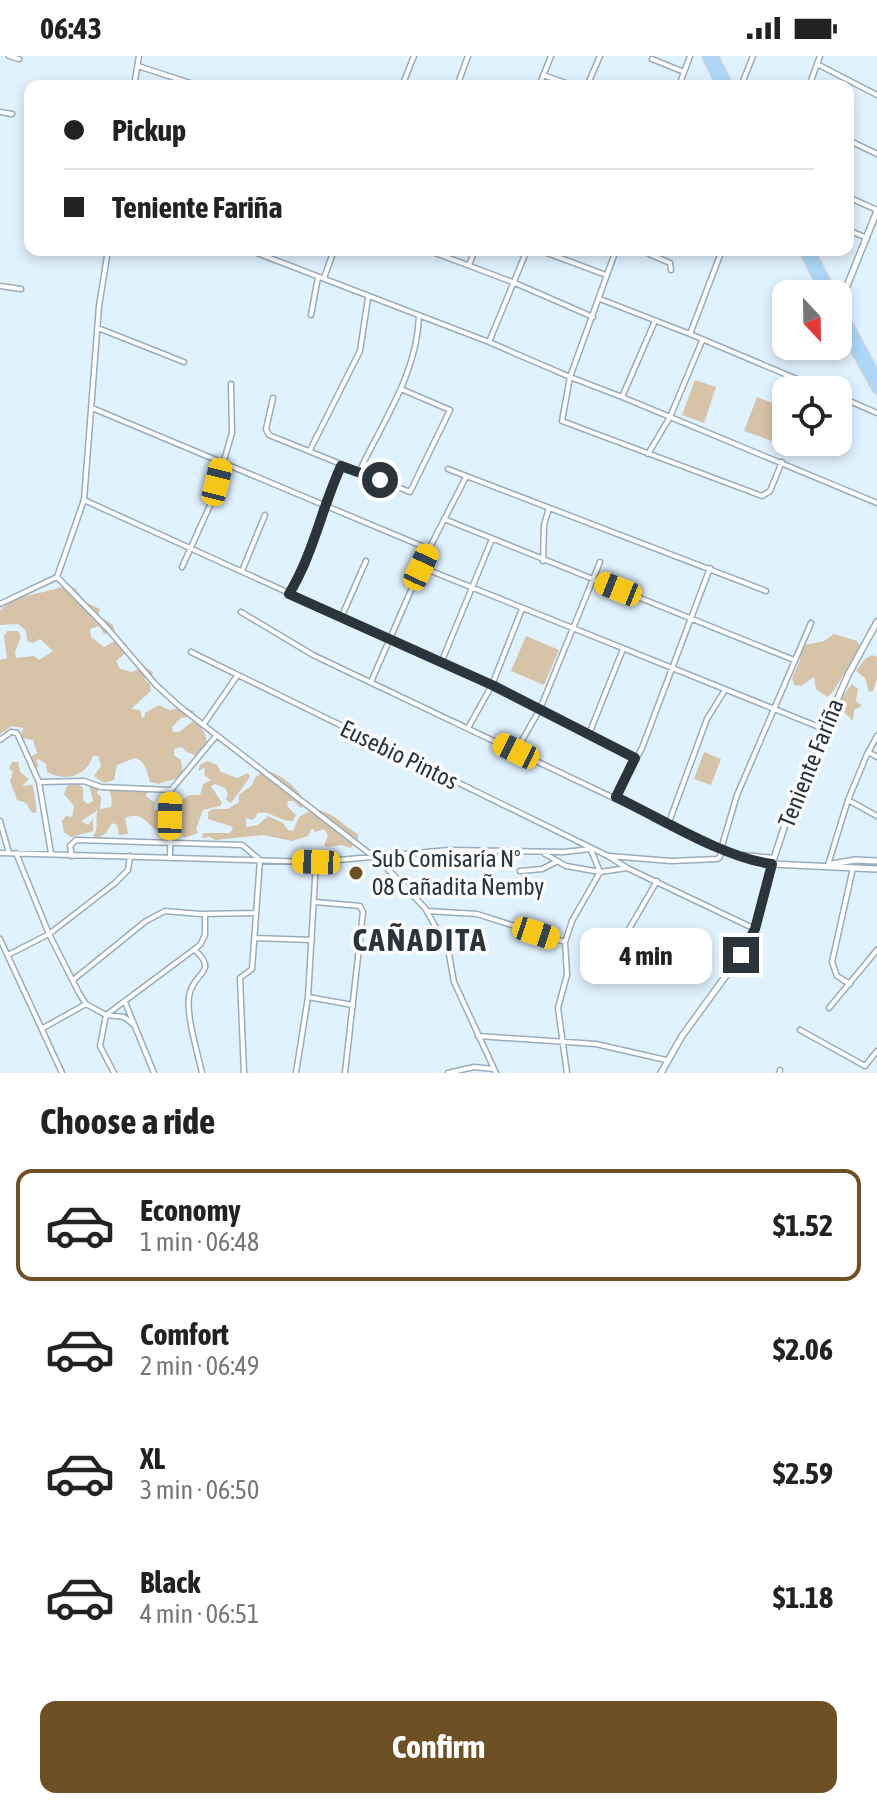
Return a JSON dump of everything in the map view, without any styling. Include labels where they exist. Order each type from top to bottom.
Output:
[{"type":"highway","points":[[706,56],[718,80]]},
{"type":"highway","points":[[714,56],[726,80]]},
{"type":"highway","points":[[806,256],[818,280]]},
{"type":"highway","points":[[813,256],[826,280]]},
{"type":"highway","points":[[852,332],[875,374]]},
{"type":"highway","points":[[852,344],[877,390]]},
{"type":"street","points":[[9,56],[19,59]]},
{"type":"street","points":[[135,80],[139,56]]},
{"type":"street","points":[[404,80],[414,56]]},
{"type":"street","points":[[459,80],[468,56]]},
{"type":"street","points":[[541,80],[551,56]]},
{"type":"street","points":[[590,80],[600,56]]},
{"type":"street","points":[[681,80],[690,56]]},
{"type":"street","points":[[743,80],[753,56]]},
{"type":"street","points":[[811,80],[820,56]]},
{"type":"street","points":[[652,59],[684,72]]},
{"type":"street","points":[[817,64],[848,80]]},
{"type":"street","points":[[138,66],[181,80]]},
{"type":"street","points":[[543,75],[557,80]]},
{"type":"street","points":[[854,83],[877,95]]},
{"type":"street","points":[[0,112],[12,114]]},
{"type":"street","points":[[854,143],[877,154]]},
{"type":"street","points":[[849,280],[877,210],[854,200]]},
{"type":"street","points":[[854,233],[867,238]]},
{"type":"street","points":[[0,604],[57,577],[84,500],[107,256]]},
{"type":"street","points":[[266,256],[368,298],[489,342],[877,503]]},
{"type":"street","points":[[311,315],[320,278],[331,256]]},
{"type":"street","points":[[444,256],[593,317]]},
{"type":"street","points":[[469,265],[473,256]]},
{"type":"street","points":[[489,342],[525,256]]},
{"type":"street","points":[[555,256],[606,275]]},
{"type":"street","points":[[614,256],[570,377],[562,421],[762,496],[770,491],[782,462]]},
{"type":"street","points":[[654,256],[670,263],[671,270]]},
{"type":"street","points":[[690,334],[720,256]]},
{"type":"street","points":[[0,286],[21,289]]},
{"type":"street","points":[[309,451],[360,351],[368,298]]},
{"type":"street","points":[[599,299],[789,376]]},
{"type":"street","points":[[359,472],[401,389],[415,347],[419,316]]},
{"type":"street","points":[[622,397],[655,321]]},
{"type":"street","points":[[98,328],[184,362]]},
{"type":"street","points":[[648,454],[670,417],[703,341]]},
{"type":"street","points":[[875,374],[877,361]]},
{"type":"street","points":[[182,567],[212,501],[233,428],[231,384]]},
{"type":"street","points":[[273,398],[267,433],[410,492],[450,410],[401,389]]},
{"type":"street","points":[[852,402],[877,413]]},
{"type":"street","points":[[92,408],[429,549]]},
{"type":"street","points":[[289,594],[311,552],[324,504],[341,466]]},
{"type":"street","points":[[448,469],[766,591]]},
{"type":"street","points":[[371,682],[429,549],[466,476]]},
{"type":"street","points":[[84,500],[492,685],[635,758]]},
{"type":"street","points":[[543,561],[544,525],[549,508]]},
{"type":"street","points":[[242,571],[265,515]]},
{"type":"street","points":[[444,519],[794,660]]},
{"type":"street","points":[[441,663],[492,539]]},
{"type":"street","points":[[341,618],[366,561]]},
{"type":"street","points":[[516,751],[540,709],[600,562]]},
{"type":"street","points":[[421,567],[824,729]]},
{"type":"street","points":[[616,797],[642,748],[710,568]]},
{"type":"street","points":[[57,577],[156,685],[216,736],[383,864],[427,911],[448,949],[454,982],[494,1071]]},
{"type":"street","points":[[468,728],[492,685],[522,609]]},
{"type":"street","points":[[241,612],[313,655],[721,849],[751,861],[877,869]]},
{"type":"street","name":"Teniente Fariña","points":[[661,1073],[666,1060],[741,955],[755,929],[795,795],[848,675],[877,622]]},
{"type":"street","points":[[608,856],[671,861],[720,857],[737,795],[811,623]]},
{"type":"street","points":[[589,734],[623,649]]},
{"type":"street","name":"Eusebio Pintos","points":[[191,652],[627,868]]},
{"type":"street","points":[[203,725],[237,676]]},
{"type":"street","points":[[669,822],[707,719],[725,690]]},
{"type":"street","points":[[0,740],[11,732],[17,733],[39,782],[51,854]]},
{"type":"street","points":[[170,858],[171,790],[216,736]]},
{"type":"street","points":[[828,865],[848,800],[877,736]]},
{"type":"street","points":[[868,752],[877,757]]},
{"type":"street","points":[[39,782],[84,781],[101,787],[171,790]]},
{"type":"street","points":[[848,800],[877,816]]},
{"type":"street","points":[[0,821],[9,853]]},
{"type":"street","points":[[72,856],[70,846],[73,840],[169,842],[242,845],[260,860]]},
{"type":"street","points":[[0,853],[316,862],[449,850],[543,852],[590,848],[600,872]]},
{"type":"street","points":[[543,852],[556,862],[600,872],[627,868],[755,929]]},
{"type":"street","points":[[16,853],[49,934],[86,1004],[106,1015],[124,1017],[134,1025]]},
{"type":"street","points":[[8,955],[49,934],[120,878],[128,870],[130,856]]},
{"type":"street","points":[[244,1073],[240,978],[252,969],[260,860]]},
{"type":"street","points":[[828,865],[855,860],[877,861]]},
{"type":"street","points":[[850,984],[837,976],[832,962],[855,860]]},
{"type":"street","points":[[296,1073],[308,997],[316,862]]},
{"type":"street","points":[[520,871],[550,868],[556,862]]},
{"type":"street","points":[[567,1073],[560,1041],[558,1008],[567,975],[565,942],[572,921],[600,872]]},
{"type":"street","points":[[611,960],[657,881]]},
{"type":"street","points":[[315,902],[360,906],[362,909],[345,1073]]},
{"type":"street","points":[[73,980],[155,915],[165,911],[256,913]]},
{"type":"street","points":[[427,911],[477,914],[565,942]]},
{"type":"street","points":[[114,1073],[100,1046],[106,1015],[194,949],[205,935],[205,914]]},
{"type":"street","points":[[255,938],[312,940]]},
{"type":"street","points":[[0,939],[62,1073]]},
{"type":"street","points":[[194,949],[206,964],[189,994],[190,1016],[202,1073]]},
{"type":"street","points":[[829,1008],[877,950]]},
{"type":"street","points":[[308,997],[353,1005]]},
{"type":"street","points":[[125,1002],[154,1073]]},
{"type":"street","points":[[42,1029],[86,1004]]},
{"type":"street","points":[[800,1030],[865,1066],[877,1051]]},
{"type":"street","points":[[478,1036],[596,1044],[666,1060]]},
{"type":"street","points":[[448,1073],[474,1067],[494,1071]]},
{"type":"shaded area","points":[[695,380],[716,387],[704,423],[682,415]]},
{"type":"shaded area","points":[[757,397],[772,403],[772,441],[744,431]]},
{"type":"shaded area","points":[[64,586],[75,588],[85,602],[100,609],[98,615],[113,625],[115,633],[104,634],[99,626],[90,629],[91,637],[104,647],[117,640],[126,643],[128,651],[116,661],[120,669],[132,672],[144,666],[153,672],[152,676],[144,679],[150,684],[151,691],[131,709],[140,710],[142,718],[159,705],[169,710],[181,708],[194,711],[193,716],[181,718],[172,727],[173,732],[179,732],[193,721],[205,733],[205,748],[196,756],[182,747],[174,749],[174,755],[181,760],[183,774],[180,776],[159,784],[150,782],[144,765],[135,758],[117,765],[114,780],[104,783],[94,776],[101,766],[98,756],[93,756],[80,773],[61,777],[47,772],[46,764],[38,759],[39,767],[34,768],[28,759],[37,753],[33,740],[21,738],[23,728],[12,726],[0,734],[0,660],[7,658],[4,636],[7,631],[18,631],[21,636],[16,658],[34,656],[39,660],[53,651],[40,639],[33,643],[27,641],[26,631],[18,624],[0,625],[0,611],[14,601]]},
{"type":"shaded area","points":[[834,634],[857,641],[860,647],[833,692],[827,697],[816,689],[814,677],[801,686],[794,685],[792,678],[800,660],[800,646],[824,641]]},
{"type":"shaded area","points":[[526,636],[559,650],[544,685],[511,671]]},
{"type":"shaded area","points":[[872,655],[877,657],[877,679],[873,691],[869,692],[865,678],[856,671]]},
{"type":"shaded area","points":[[852,684],[858,689],[856,701],[862,706],[854,710],[853,721],[838,706]]},
{"type":"shaded area","points":[[704,752],[721,759],[711,785],[694,779]]},
{"type":"shaded area","points":[[207,761],[217,765],[221,772],[237,778],[248,773],[250,777],[231,803],[226,800],[228,794],[225,788],[215,784],[211,786],[222,803],[203,810],[196,829],[198,833],[184,838],[179,829],[182,824],[179,802],[189,795],[200,795],[203,784],[211,780],[204,775],[205,768],[198,771],[200,765]]},
{"type":"shaded area","points":[[12,762],[18,762],[20,772],[29,779],[22,786],[32,785],[37,812],[32,813],[26,803],[17,800],[10,781]]},
{"type":"shaded area","points":[[264,770],[288,782],[299,792],[305,804],[301,808],[288,801],[287,806],[296,815],[293,821],[257,813],[252,820],[246,818],[246,827],[258,825],[268,816],[293,831],[299,817],[313,809],[333,816],[358,834],[358,842],[350,848],[341,845],[326,847],[328,836],[324,829],[315,832],[312,828],[308,836],[292,841],[263,835],[215,840],[202,838],[203,833],[230,833],[233,827],[208,819],[208,812],[228,809],[239,802],[239,795]]},
{"type":"shaded area","points":[[75,783],[82,788],[83,800],[88,804],[93,801],[89,784],[99,788],[100,809],[111,807],[109,789],[114,786],[145,786],[148,791],[146,796],[155,803],[154,810],[170,809],[175,818],[169,834],[156,831],[139,816],[133,816],[125,818],[128,834],[119,835],[117,825],[112,823],[106,833],[97,839],[93,836],[98,810],[81,821],[88,825],[93,819],[93,831],[71,837],[64,832],[62,821],[66,816],[72,817],[74,806],[64,794],[67,786]]},
{"type":"place","name":"Sub Comisaría N° 08 Cañadita Ñemby","points":[[356,873]]},
{"type":"district","name":"CAÑADITA","points":[[420,940]]},
{"type":"route","points":[[380,480],[341,466],[324,504],[306,565],[289,594],[492,685],[635,758],[616,797],[726,852],[772,864],[755,929],[741,955]]}]
